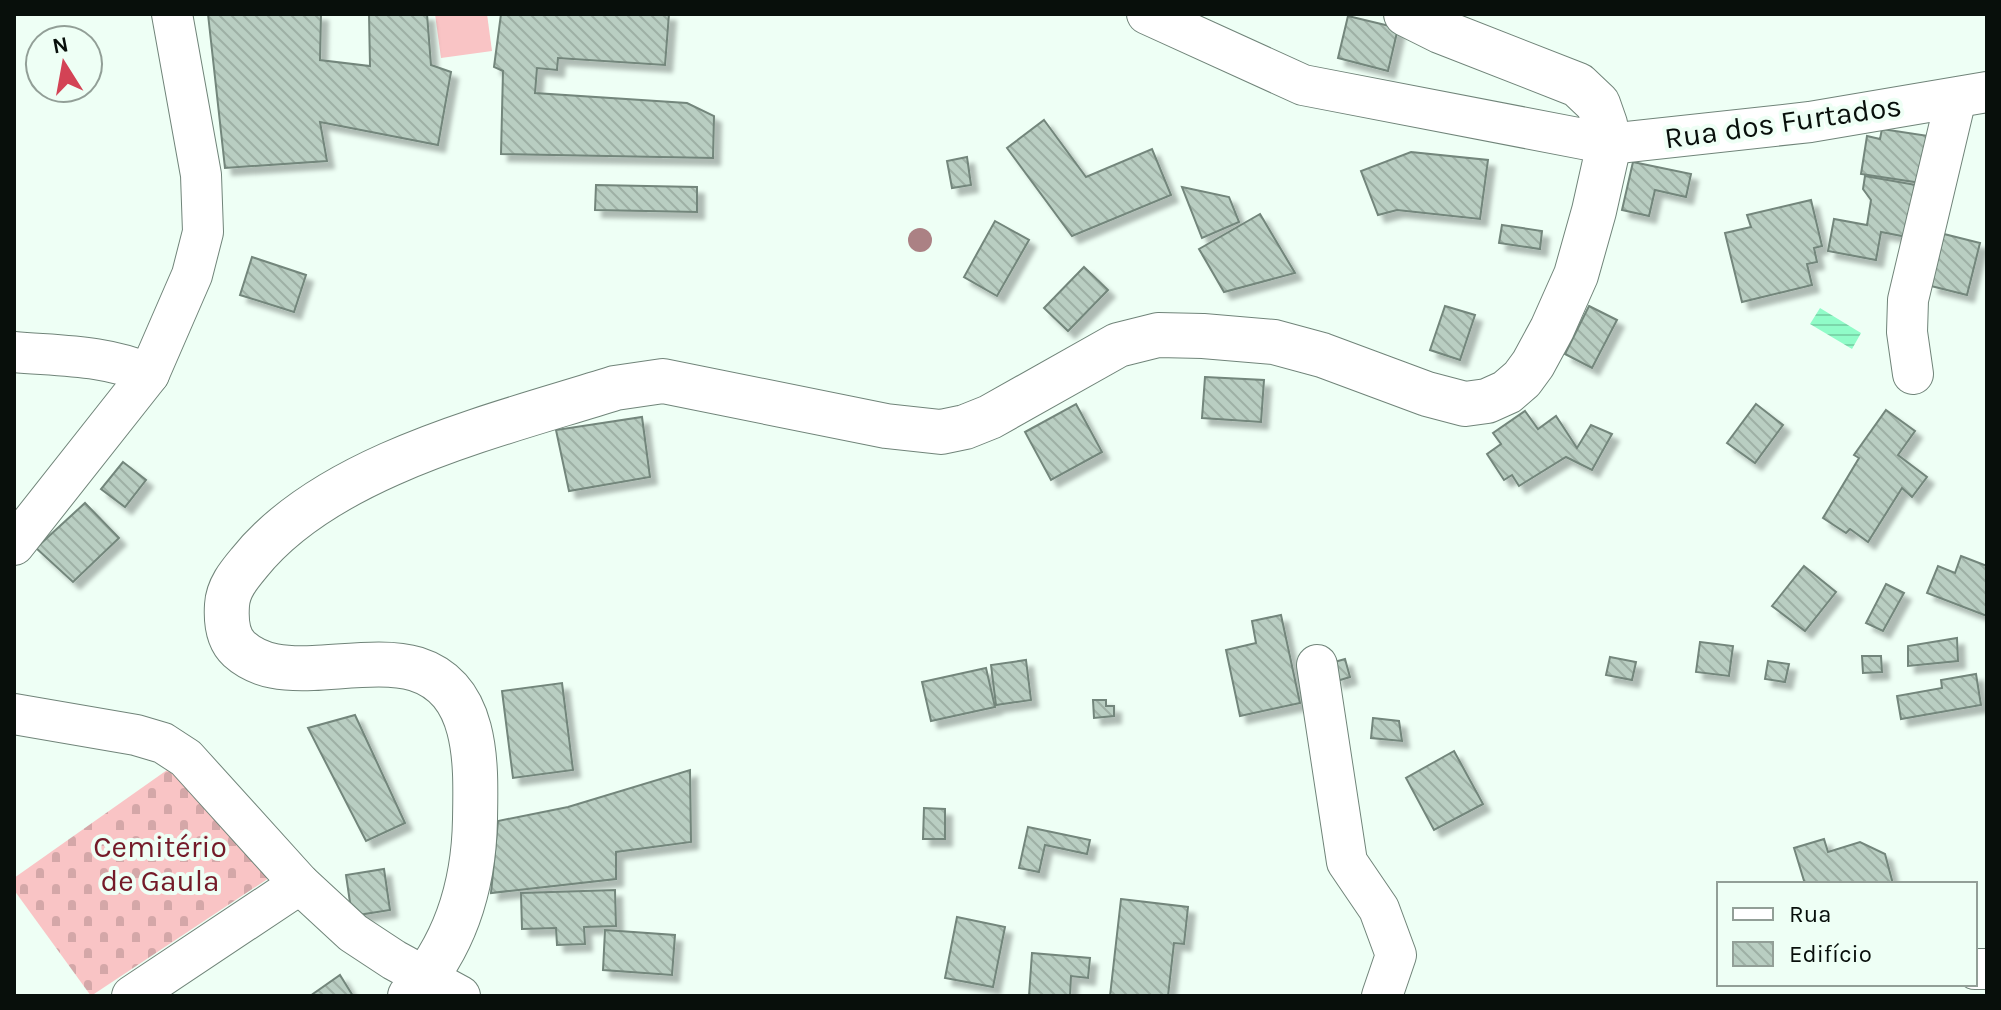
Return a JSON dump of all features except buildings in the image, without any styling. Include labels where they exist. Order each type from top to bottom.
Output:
[{"type":"main road","points":[[432,990],[456,926],[469,879],[476,785],[473,744],[467,717],[455,695],[436,677],[413,668],[291,669],[262,664],[238,648],[226,625],[228,595],[239,574],[258,551],[292,520],[359,478],[402,459],[615,388],[641,383],[663,381],[886,426],[941,432],[990,417],[1118,345],[1158,335],[1274,342],[1322,355],[1427,394],[1465,404],[1487,401],[1507,392],[1522,379],[1552,329],[1576,275],[1609,144],[1605,124],[1598,104],[1578,85],[1454,37],[1406,14]]},
{"type":"street","points":[[14,545],[149,374],[192,275],[203,232],[201,175],[172,14]]},
{"type":"street","name":"Rua dos Furtados","points":[[1147,14],[1303,85],[1609,144],[1810,122],[1972,95],[1908,300],[1907,332],[1913,374]]},
{"type":"street","points":[[14,352],[103,360],[149,374]]},
{"type":"street","points":[[1317,665],[1347,862],[1379,909],[1396,955],[1382,996]]},
{"type":"street","points":[[14,714],[136,735],[163,743],[186,758],[300,884],[353,933],[432,990]]},
{"type":"street","points":[[132,996],[300,884]]},
{"type":"green space","points":[[435,14],[487,14],[492,51],[441,58]]},
{"type":"green space","name":"Cemitério de Gaula","points":[[177,763],[275,874],[91,996],[14,890],[14,878]]},
{"type":"shaded area","points":[[1820,308],[1861,333],[1852,349],[1810,324]]}]
